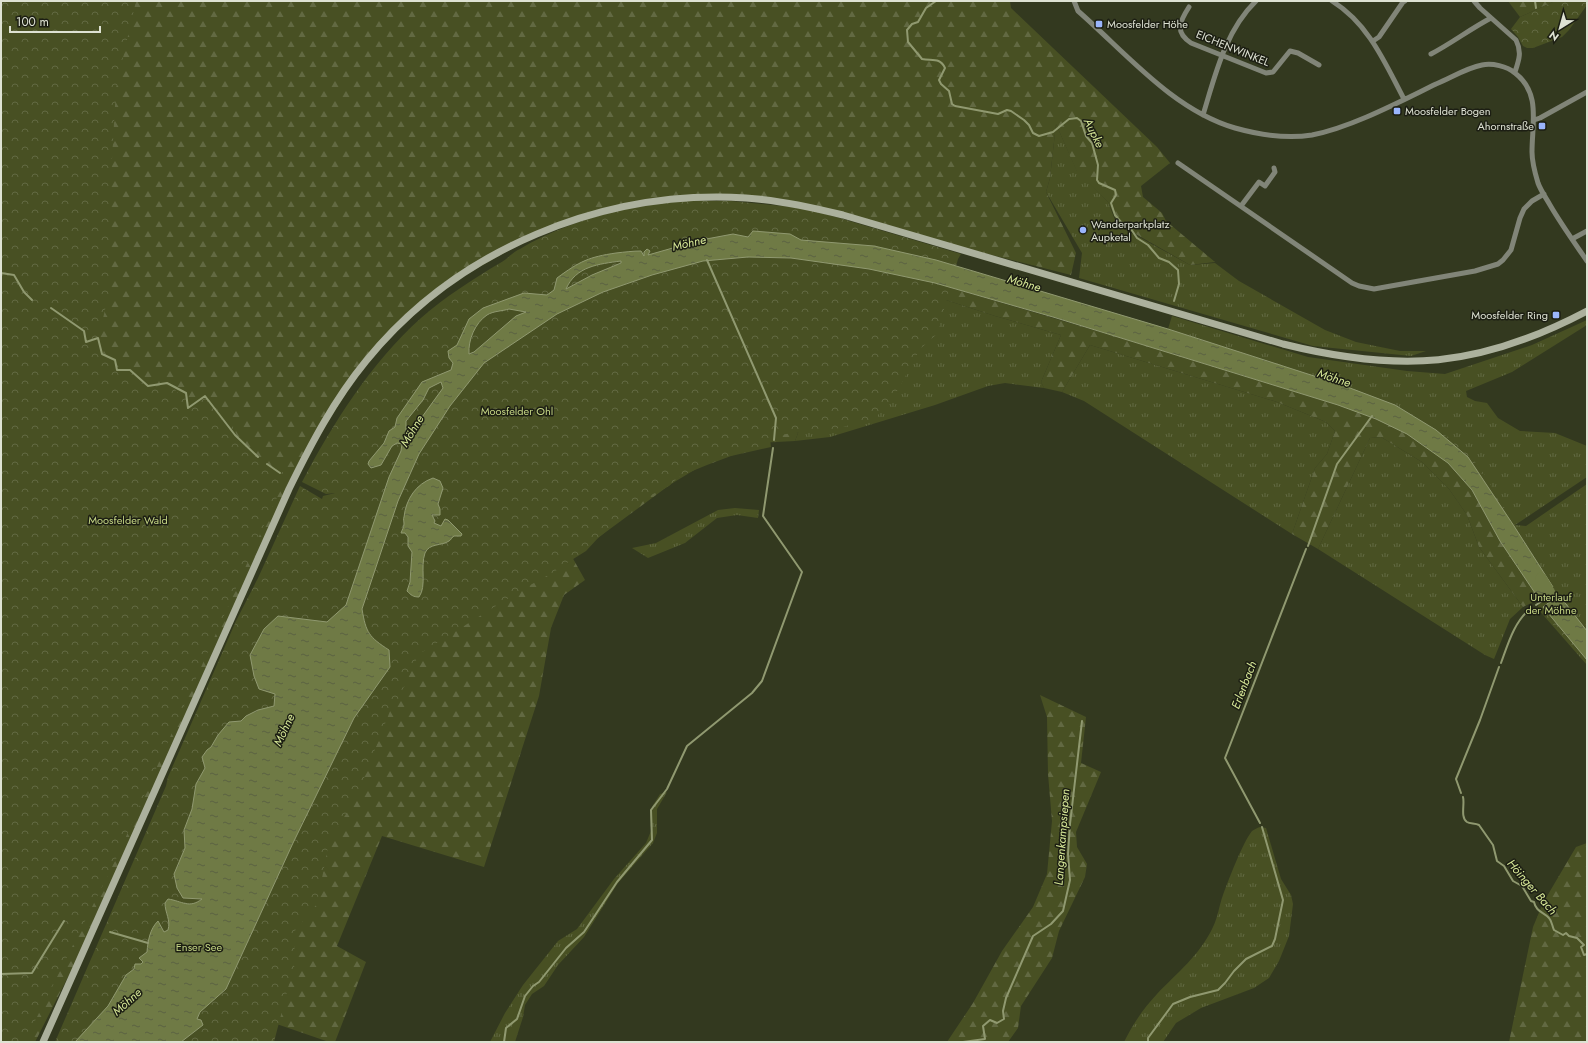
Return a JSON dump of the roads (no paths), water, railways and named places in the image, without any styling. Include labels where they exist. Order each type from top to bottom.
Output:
[{"type":"main road","points":[[43,1042],[289,489],[323,424],[366,360],[403,322],[442,288],[473,266],[548,228],[591,214],[628,205],[666,199],[707,197],[746,198],[802,206],[866,221],[1283,344],[1351,358],[1408,362],[1437,361],[1464,357],[1513,344],[1587,311]]},
{"type":"street","points":[[1074,1],[1078,11],[1179,101],[1203,115],[1234,127],[1267,135],[1310,135],[1333,129],[1481,65],[1498,66],[1514,72],[1526,84],[1534,103],[1533,160],[1538,184],[1587,261]]},
{"type":"street","points":[[1203,115],[1219,63],[1239,22],[1256,1]]},
{"type":"street","points":[[1332,1],[1340,3],[1373,41],[1404,99]]},
{"type":"street","points":[[1373,41],[1379,37],[1403,1]]},
{"type":"street","points":[[1474,1],[1512,36],[1519,46],[1519,59],[1514,72]]},
{"type":"street","name":"EICHENWINKEL","points":[[1189,7],[1180,22],[1180,26],[1182,36],[1191,43],[1266,73],[1273,72],[1290,51],[1298,53],[1319,65]]},
{"type":"street","points":[[1430,54],[1452,43],[1457,38],[1491,18]]},
{"type":"street","points":[[1534,120],[1587,92]]},
{"type":"street","points":[[1178,162],[1352,283],[1374,289],[1475,271],[1498,264],[1511,250],[1522,213],[1532,201],[1544,194]]},
{"type":"street","points":[[1241,206],[1259,182],[1265,186],[1275,172],[1274,168]]},
{"type":"street","points":[[1572,239],[1587,230]]},
{"type":"water","name":"Enser See","points":[[753,231],[790,234],[801,240],[874,246],[936,260],[1168,329],[1342,385],[1395,405],[1436,430],[1468,457],[1553,587],[1539,599],[1500,541],[1472,490],[1448,463],[1407,434],[1376,419],[1338,405],[1053,317],[935,283],[869,269],[791,258],[748,257],[703,261],[652,275],[603,292],[557,314],[484,363],[450,406],[419,454],[398,501],[362,609],[365,624],[370,634],[389,650],[390,667],[354,718],[293,843],[226,989],[200,1012],[197,1019],[201,1020],[203,1025],[181,1042],[75,1042],[108,1006],[126,975],[134,969],[135,964],[141,964],[143,962],[139,958],[147,952],[150,935],[155,924],[158,921],[164,932],[168,930],[169,923],[165,903],[168,899],[185,904],[193,904],[202,899],[183,898],[177,888],[174,874],[185,848],[184,830],[192,809],[196,784],[205,768],[202,757],[229,722],[241,721],[246,716],[258,710],[274,706],[275,694],[259,689],[254,676],[250,655],[264,629],[278,616],[327,622],[346,605],[389,477],[401,451],[402,444],[397,443],[392,446],[381,465],[371,468],[368,464],[369,461],[384,443],[389,431],[395,427],[397,418],[422,382],[451,370],[453,363],[449,358],[448,351],[457,345],[469,319],[483,308],[524,293],[547,295],[554,290],[557,278],[572,267],[592,258],[616,253],[638,251],[641,251],[644,256],[644,252],[647,249],[650,251],[648,255],[701,240],[733,234],[748,237]],"holes":[[[621,261],[621,263],[592,275],[566,289],[570,281],[582,271],[597,265]],[[509,309],[526,312],[516,316],[474,352],[469,354],[471,338],[479,322],[487,315]],[[441,382],[443,388],[409,435],[406,430],[406,421],[423,400],[429,388]]]},
{"type":"water","points":[[433,478],[440,481],[443,488],[438,504],[440,515],[432,515],[435,521],[434,523],[441,526],[445,519],[448,520],[462,534],[461,536],[454,536],[446,543],[433,546],[427,550],[423,564],[423,587],[419,597],[417,597],[412,596],[407,591],[410,582],[412,552],[408,546],[408,537],[405,533],[401,533],[404,525],[405,510],[410,498],[417,488]]},
{"type":"water","points":[[1559,595],[1587,631],[1587,660],[1543,607]]},
{"type":"waterway","name":"Aupke","points":[[936,1],[926,8],[918,22],[912,24],[907,30],[908,42],[922,59],[941,62],[945,68],[939,80],[941,84],[949,91],[952,104],[955,106],[998,114],[1007,110],[1011,111],[1024,120],[1029,125],[1033,133],[1039,136],[1053,132],[1069,119],[1077,118],[1081,121],[1086,136],[1092,143],[1098,165],[1097,180],[1099,183],[1115,190],[1116,195],[1111,203],[1115,215],[1121,222],[1131,229],[1137,238],[1148,245],[1159,258],[1169,262],[1178,270],[1179,284],[1174,301]]},
{"type":"waterway","points":[[1535,1],[1536,8]]},
{"type":"waterway","points":[[707,260],[776,418],[774,440]]},
{"type":"waterway","points":[[1,273],[14,275],[24,292],[32,300]]},
{"type":"waterway","points":[[51,308],[84,331],[86,342],[98,338],[102,354],[115,360],[117,370],[130,370],[148,386],[167,383],[186,393],[188,408],[205,396],[235,435],[258,457]]},
{"type":"waterway","name":"Erlenbach","points":[[1308,546],[1337,464],[1372,416]]},
{"type":"waterway","points":[[504,1042],[506,1028],[517,1019],[525,996],[533,986],[539,982],[566,948],[584,932],[617,882],[652,840],[651,810],[667,789],[687,746],[752,693],[762,681],[802,572],[763,516],[773,448]]},
{"type":"waterway","points":[[267,464],[280,473]]},
{"type":"waterway","name":"Erlenbach","points":[[1260,823],[1225,758],[1306,549]]},
{"type":"waterway","name":"Höinger Bach","points":[[1541,578],[1561,611]]},
{"type":"waterway","name":"Höinger Bach","points":[[1536,605],[1551,595]]},
{"type":"waterway","name":"Höinger Bach","points":[[1501,663],[1516,627],[1524,614],[1530,609]]},
{"type":"waterway","name":"Höinger Bach","points":[[1461,793],[1456,779],[1480,720],[1499,667]]},
{"type":"waterway","name":"Langenkampsiepen","points":[[963,1042],[985,1039],[983,1026],[990,1020],[997,1023],[1004,1019],[1003,1011],[1006,998],[1033,936],[1051,924],[1063,911],[1070,880],[1068,854],[1070,824],[1082,721]]},
{"type":"waterway","name":"Höinger Bach","points":[[1463,797],[1463,814],[1465,820],[1468,823],[1479,825],[1493,845],[1497,861],[1504,866],[1513,881],[1522,886],[1531,901],[1534,902],[1536,908],[1549,918],[1554,930],[1563,935],[1566,933],[1569,936],[1577,938],[1584,945],[1581,947],[1584,955],[1587,954]]},
{"type":"waterway","name":"Erlenbach","points":[[1148,1042],[1148,1038],[1173,1004],[1190,997],[1218,990],[1246,959],[1272,946],[1275,939],[1283,900],[1262,827]]},
{"type":"waterway","points":[[1,974],[32,973],[64,921]]},
{"type":"waterway","points":[[110,932],[148,943]]},
{"type":"place","name":"Moosfelder Höhe","points":[[1099,24]]},
{"type":"place","name":"Moosfelder Bogen","points":[[1397,111]]},
{"type":"place","name":"Ahornstraße","points":[[1542,126]]},
{"type":"place","name":"Wanderparkplatz Aupketal","points":[[1083,230]]},
{"type":"place","name":"Moosfelder Ring","points":[[1556,315]]},
{"type":"water label","name":"Möhne","points":[[689,243]]},
{"type":"water label","name":"Möhne","points":[[1024,283]]},
{"type":"water label","name":"Möhne","points":[[1334,378]]},
{"type":"water label","name":"Möhne","points":[[412,431]]},
{"type":"water label","name":"Möhne","points":[[284,730]]},
{"type":"water label","name":"Möhne","points":[[127,1002]]},
{"type":"park label","name":"Moosfelder Ohl","points":[[517,411]]},
{"type":"park label","name":"Moosfelder Wald","points":[[128,520]]},
{"type":"park label","name":"Unterlauf der Möhne","points":[[1551,603]]}]
